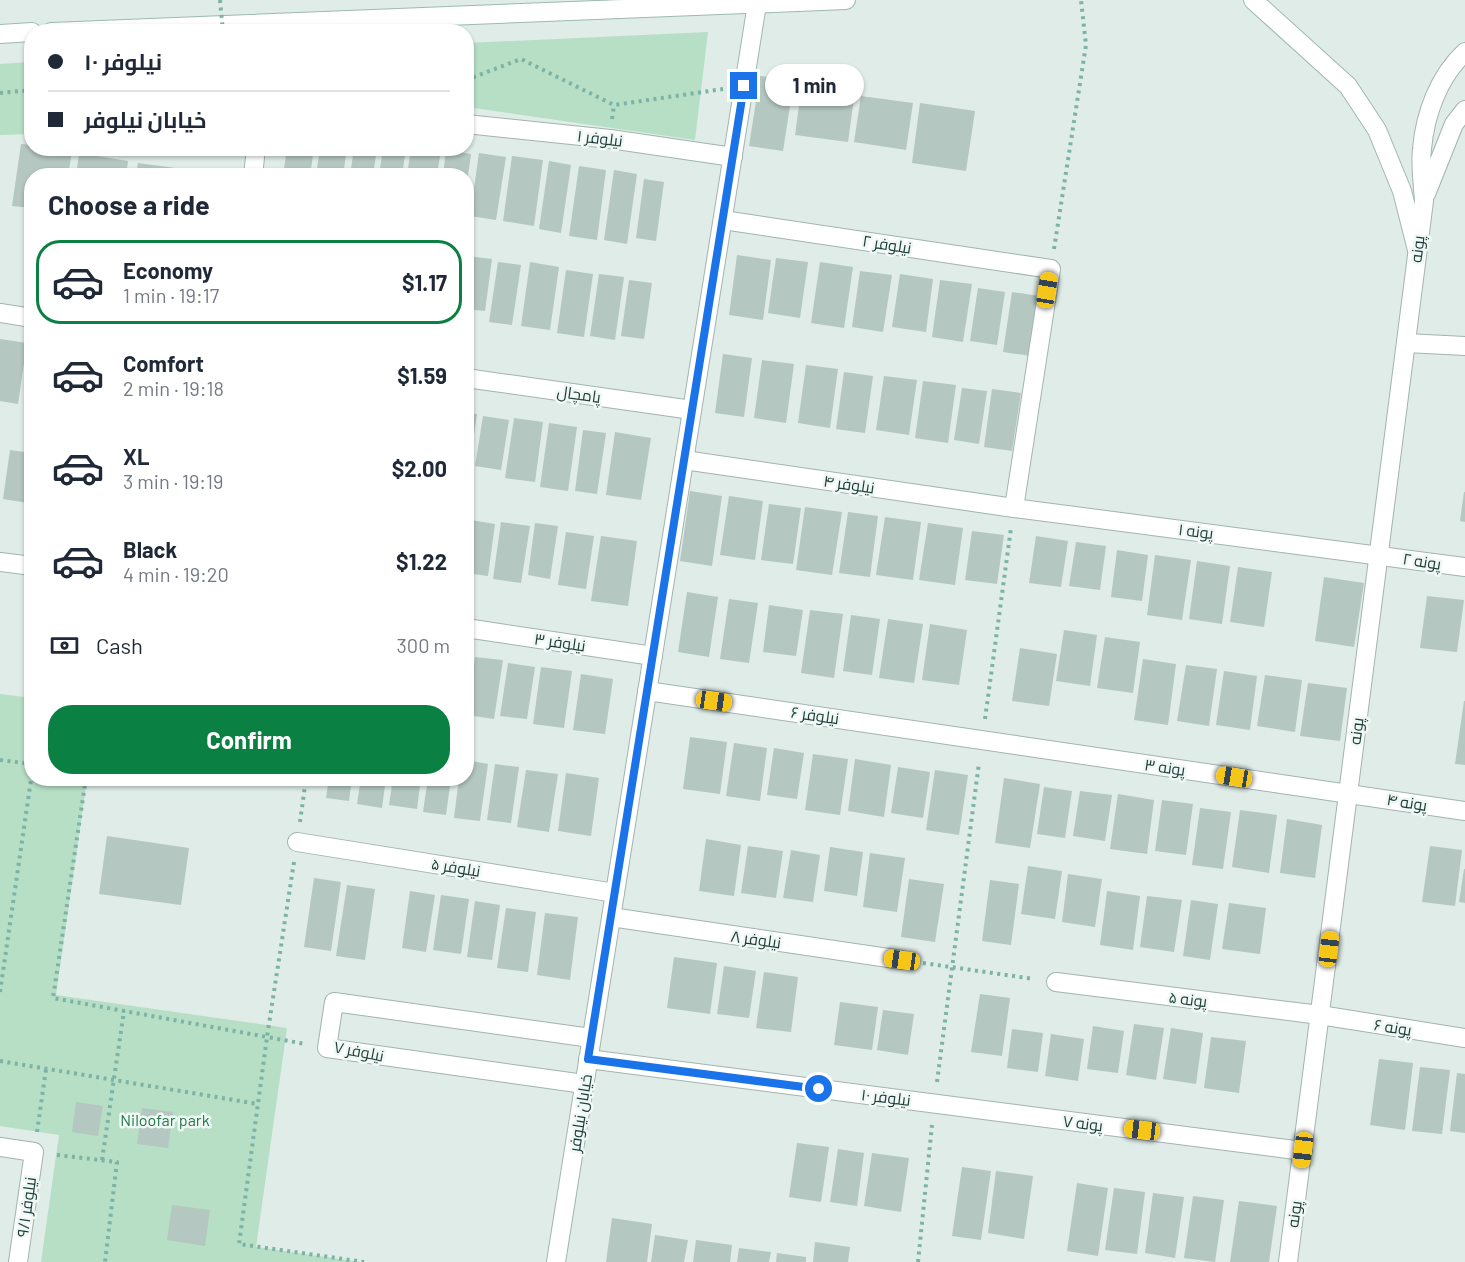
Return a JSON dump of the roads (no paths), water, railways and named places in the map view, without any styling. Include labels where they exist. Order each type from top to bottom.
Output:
[{"type":"street","points":[[253,24],[846,0]]},
{"type":"street","points":[[1253,0],[1348,86],[1377,130],[1402,191],[1418,249]]},
{"type":"street","name":"خیابان نیلوفر","points":[[556,1262],[757,4]]},
{"type":"street","points":[[0,33],[24,32]]},
{"type":"street","points":[[1424,201],[1422,151],[1427,118],[1438,91],[1454,62],[1465,52]]},
{"type":"street","points":[[1424,201],[1454,124],[1465,110]]},
{"type":"street","name":"نیلوفر ۱","points":[[474,125],[610,139],[733,157]]},
{"type":"street","name":"پونه","points":[[1288,1262],[1424,201]]},
{"type":"street","name":"نیلوفر ۲","points":[[723,220],[1051,269],[1014,507]]},
{"type":"street","points":[[0,313],[24,317]]},
{"type":"street","points":[[1406,342],[1465,346]]},
{"type":"street","name":"پامچال","points":[[474,379],[692,410]]},
{"type":"street","name":"نیلوفر ۴","points":[[684,460],[1014,507]]},
{"type":"street","name":"پونه ۱","points":[[1014,507],[1379,554]]},
{"type":"street","name":"پونه ۲","points":[[1379,554],[1465,567]]},
{"type":"street","points":[[0,562],[24,565]]},
{"type":"street","name":"نیلوفر ۳","points":[[474,629],[653,656]]},
{"type":"street","name":"نیلوفر ۶","points":[[647,691],[982,740]]},
{"type":"street","name":"پونه ۳","points":[[982,740],[1348,794]]},
{"type":"street","name":"پونه ۴","points":[[1348,794],[1465,811]]},
{"type":"street","name":"نیلوفر ۵","points":[[297,842],[615,893]]},
{"type":"street","name":"نیلوفر ۸","points":[[611,917],[902,960]]},
{"type":"street","name":"پونه ۵","points":[[1056,982],[1320,1016]]},
{"type":"street","name":"نیلوفر ۷","points":[[584,1084],[327,1048],[334,1002],[591,1038]]},
{"type":"street","name":"پونه ۶","points":[[1320,1016],[1465,1038]]},
{"type":"street","name":"نیلوفر ۱۰","points":[[588,1059],[934,1104]]},
{"type":"street","name":"پونه ۷","points":[[934,1104],[1303,1150]]},
{"type":"street","name":"نیلوفر ۹/۱","points":[[0,1147],[34,1152],[18,1262]]},
{"type":"park label","name":"Niloofar park","points":[[165,1120]]}]
